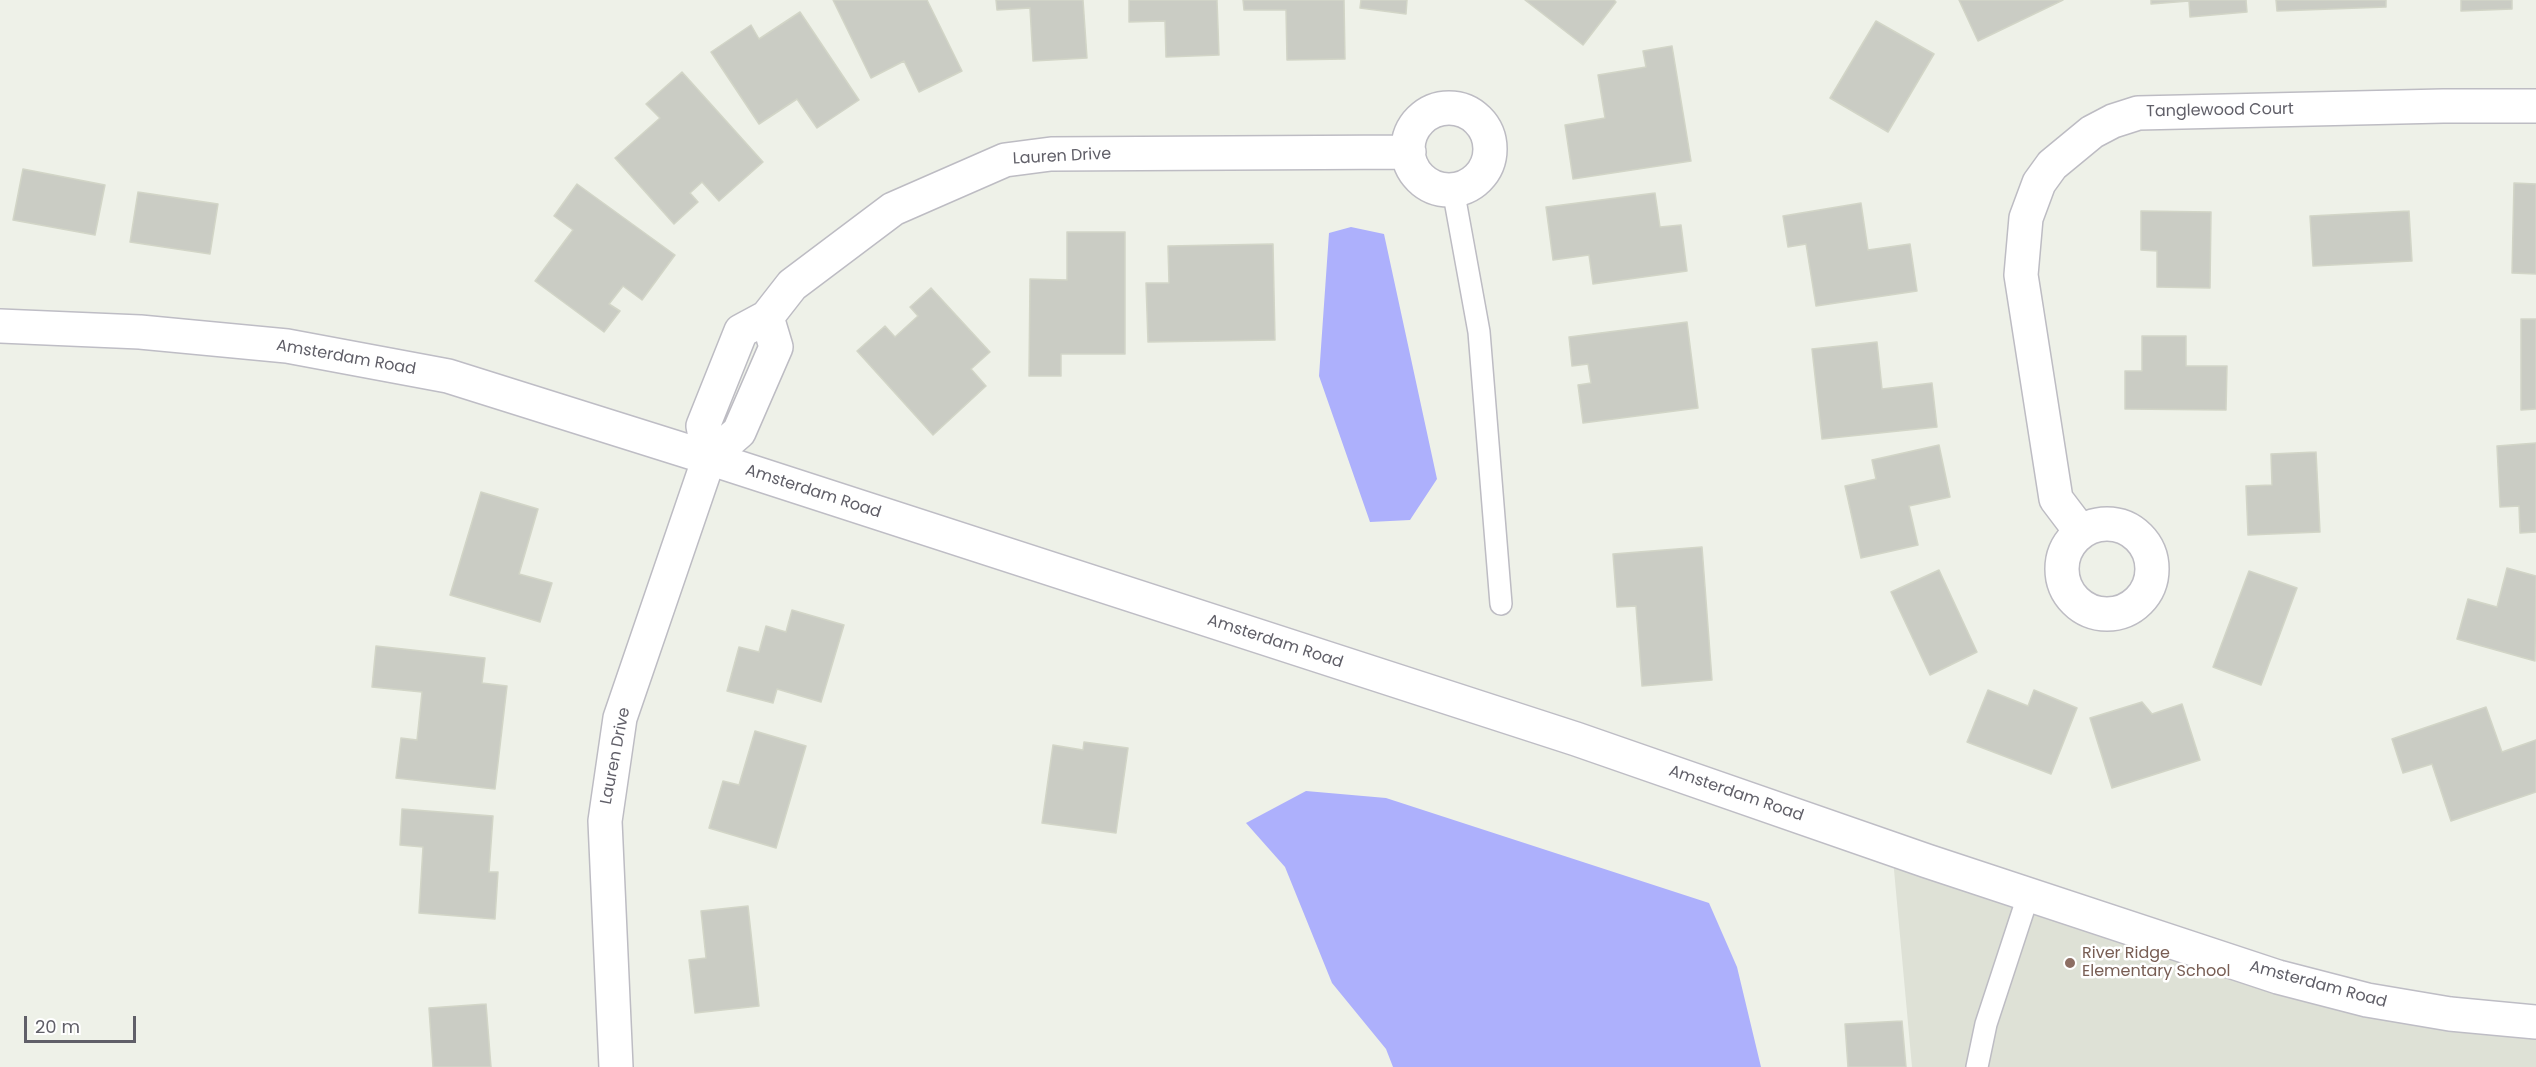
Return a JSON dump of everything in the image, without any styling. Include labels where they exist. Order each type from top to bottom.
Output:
[{"type":"main road","name":"Tanglewood Court","points":[[2080,532],[2056,499],[2021,275],[2026,218],[2039,183],[2052,165],[2092,132],[2113,121],[2138,113],[2536,106]]},
{"type":"main road","points":[[1450,107],[1475,117],[1485,127],[1489,140],[1490,154],[1486,167],[1478,178],[1466,186],[1453,189],[1429,184],[1412,165],[1408,153],[1415,126],[1424,116],[1450,107]]},
{"type":"main road","name":"Lauren Drive","points":[[616,1067],[604,821],[620,718],[709,458],[703,426],[741,331],[767,317],[792,285],[893,209],[1005,160],[1051,154],[1408,153]]},
{"type":"main road","name":"Amsterdam Road","points":[[0,326],[140,332],[287,346],[448,376],[709,458],[1566,736],[1927,861],[2278,976],[2367,1000],[2450,1014],[2536,1022]]},
{"type":"lane","points":[[1453,189],[1479,332],[1501,604]]},
{"type":"lane","points":[[1977,1067],[1986,1024],[2029,893]]},
{"type":"shaded area","name":"River Ridge Elementary School","points":[[1892,848],[2196,949],[2536,1022],[2536,1067],[1912,1067]]},
{"type":"water","points":[[1351,227],[1384,234],[1437,479],[1410,520],[1370,522],[1319,376],[1329,233]]},
{"type":"water","points":[[1306,791],[1386,798],[1709,903],[1737,967],[1761,1067],[1393,1067],[1386,1049],[1332,983],[1285,867],[1246,823]]},
{"type":"building","points":[[833,0],[927,0],[962,71],[919,92],[904,61],[871,78]]},
{"type":"building","points":[[996,0],[1083,0],[1087,58],[1033,61],[1030,8],[997,10]]},
{"type":"building","points":[[1129,0],[1217,0],[1219,55],[1166,57],[1165,21],[1129,22]]},
{"type":"building","points":[[1243,0],[1344,0],[1345,59],[1287,60],[1286,10],[1244,10]]},
{"type":"building","points":[[1361,0],[1407,0],[1406,14],[1360,8]]},
{"type":"building","points":[[1525,0],[1614,0],[1616,2],[1583,45]]},
{"type":"building","points":[[1959,0],[2063,0],[1978,41]]},
{"type":"building","points":[[2151,0],[2246,0],[2247,12],[2190,17],[2189,1],[2151,4]]},
{"type":"building","points":[[2276,0],[2386,0],[2386,7],[2277,11]]},
{"type":"building","points":[[2461,0],[2512,0],[2512,9],[2461,11]]},
{"type":"building","points":[[800,12],[859,100],[817,128],[797,99],[759,124],[711,52],[751,25],[759,39]]},
{"type":"building","points":[[1876,21],[1934,54],[1888,132],[1830,98]]},
{"type":"building","points":[[1672,46],[1691,161],[1573,179],[1565,125],[1605,118],[1598,75],[1646,67],[1643,51]]},
{"type":"building","points":[[682,72],[763,162],[719,201],[702,182],[690,193],[698,202],[674,224],[615,158],[660,118],[646,104]]},
{"type":"building","points":[[23,169],[105,185],[95,235],[13,220]]},
{"type":"building","points":[[2514,183],[2536,184],[2536,274],[2512,273]]},
{"type":"building","points":[[577,184],[675,255],[642,300],[623,286],[609,304],[620,311],[604,332],[535,281],[573,230],[554,216]]},
{"type":"building","points":[[138,192],[218,204],[210,254],[130,242]]},
{"type":"building","points":[[1655,193],[1660,227],[1681,225],[1687,271],[1593,284],[1589,255],[1553,260],[1546,207]]},
{"type":"building","points":[[1861,203],[1868,250],[1910,244],[1917,291],[1816,306],[1806,244],[1788,247],[1783,216]]},
{"type":"building","points":[[2141,211],[2211,212],[2210,288],[2157,287],[2157,251],[2141,250]]},
{"type":"building","points":[[2409,211],[2412,261],[2313,266],[2310,216]]},
{"type":"building","points":[[1067,232],[1125,232],[1125,354],[1061,354],[1061,376],[1029,376],[1030,279],[1067,280]]},
{"type":"building","points":[[1273,244],[1275,340],[1148,342],[1146,283],[1169,283],[1168,246]]},
{"type":"building","points":[[931,288],[990,352],[971,369],[986,386],[933,435],[857,351],[885,326],[895,337],[918,316],[910,307]]},
{"type":"building","points":[[2521,319],[2536,319],[2536,409],[2521,410]]},
{"type":"building","points":[[1687,322],[1698,408],[1583,423],[1578,385],[1591,383],[1588,364],[1572,366],[1569,337]]},
{"type":"building","points":[[2142,336],[2186,336],[2186,366],[2227,366],[2226,410],[2125,409],[2125,371],[2142,371]]},
{"type":"building","points":[[1877,342],[1882,389],[1932,383],[1937,427],[1822,439],[1812,349]]},
{"type":"building","points":[[2536,443],[2536,532],[2520,533],[2519,506],[2500,507],[2497,446]]},
{"type":"building","points":[[1939,445],[1950,497],[1909,506],[1918,545],[1861,558],[1845,486],[1876,479],[1872,460]]},
{"type":"building","points":[[2316,452],[2320,532],[2248,535],[2246,486],[2272,485],[2271,454]]},
{"type":"building","points":[[481,492],[538,509],[519,574],[552,583],[540,622],[450,595]]},
{"type":"building","points":[[1702,547],[1712,680],[1642,686],[1636,606],[1617,607],[1613,554]]},
{"type":"building","points":[[2507,568],[2536,576],[2535,661],[2457,639],[2468,599],[2497,607]]},
{"type":"building","points":[[1939,570],[1977,652],[1930,675],[1891,592]]},
{"type":"building","points":[[2249,571],[2297,588],[2261,685],[2213,667]]},
{"type":"building","points":[[792,610],[844,625],[821,702],[777,689],[773,703],[727,691],[739,647],[759,652],[766,626],[786,632]]},
{"type":"building","points":[[376,646],[485,658],[482,683],[507,686],[495,789],[396,778],[401,738],[417,740],[422,692],[372,687]]},
{"type":"building","points":[[1988,690],[2028,706],[2034,690],[2077,708],[2051,774],[1967,742]]},
{"type":"building","points":[[2142,702],[2152,714],[2182,704],[2200,760],[2112,788],[2090,718]]},
{"type":"building","points":[[2486,707],[2502,752],[2536,740],[2536,792],[2451,821],[2432,764],[2403,773],[2392,739]]},
{"type":"building","points":[[755,731],[806,746],[776,848],[709,828],[723,781],[739,785]]},
{"type":"building","points":[[1084,742],[1128,748],[1116,833],[1042,823],[1053,745],[1083,750]]},
{"type":"building","points":[[402,809],[493,816],[489,872],[498,872],[495,919],[419,913],[423,847],[400,845]]},
{"type":"building","points":[[748,906],[759,1006],[695,1013],[689,960],[706,958],[701,911]]},
{"type":"building","points":[[486,1004],[491,1067],[433,1067],[429,1008]]},
{"type":"building","points":[[1902,1021],[1906,1067],[1848,1067],[1845,1024]]},
{"type":"place","name":"River Ridge Elementary School","points":[[2070,963]]}]
